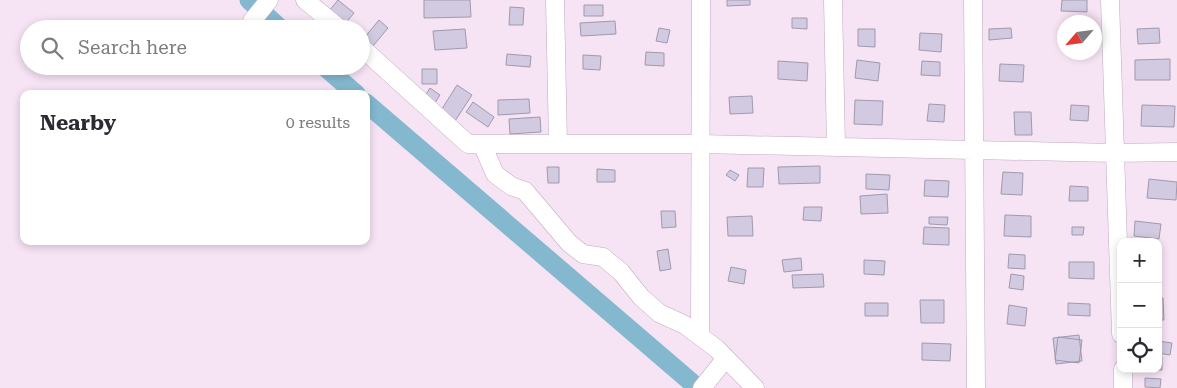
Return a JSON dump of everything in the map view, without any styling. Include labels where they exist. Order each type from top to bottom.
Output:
[{"type":"street","points":[[253,20],[269,0]]},
{"type":"street","points":[[305,0],[329,20]]},
{"type":"street","points":[[555,0],[558,144]]},
{"type":"street","points":[[700,336],[701,0]]},
{"type":"street","points":[[833,0],[836,147]]},
{"type":"street","points":[[973,0],[976,388]]},
{"type":"street","points":[[1110,0],[1121,328]]},
{"type":"street","points":[[370,55],[468,144],[700,144],[1114,153],[1177,152]]},
{"type":"street","points":[[482,144],[495,174],[511,186],[525,190],[569,243],[583,254],[603,257],[621,272],[641,297],[659,313],[685,325],[700,336],[726,358],[755,388]]},
{"type":"street","points":[[702,388],[726,358]]},
{"type":"street","points":[[1122,373],[1124,388]]},
{"type":"building","points":[[338,0],[354,13],[348,20],[340,20],[329,11]]},
{"type":"building","points":[[424,0],[470,0],[471,17],[424,18]]},
{"type":"building","points":[[727,0],[750,0],[750,5],[727,6]]},
{"type":"building","points":[[1062,0],[1087,0],[1087,12],[1061,11]]},
{"type":"building","points":[[584,5],[603,5],[603,16],[584,16]]},
{"type":"building","points":[[510,7],[524,8],[523,25],[509,25]]},
{"type":"building","points":[[792,18],[807,18],[807,29],[792,28]]},
{"type":"building","points":[[379,20],[388,28],[373,46],[370,43],[370,31]]},
{"type":"building","points":[[615,21],[616,34],[581,36],[580,23]]},
{"type":"building","points":[[659,28],[670,30],[667,43],[656,41]]},
{"type":"building","points":[[1011,28],[1012,38],[989,40],[989,29]]},
{"type":"building","points":[[1159,28],[1160,43],[1138,44],[1137,29]]},
{"type":"building","points":[[465,29],[467,48],[435,50],[433,31]]},
{"type":"building","points":[[858,29],[875,29],[875,47],[858,46]]},
{"type":"building","points":[[920,33],[942,34],[941,52],[919,50]]},
{"type":"building","points":[[646,52],[664,53],[664,66],[645,65]]},
{"type":"building","points":[[507,54],[531,56],[530,67],[506,65]]},
{"type":"building","points":[[583,55],[601,56],[600,70],[583,69]]},
{"type":"building","points":[[1170,59],[1170,80],[1135,80],[1135,60]]},
{"type":"building","points":[[857,60],[880,63],[878,81],[855,78]]},
{"type":"building","points":[[778,61],[808,63],[807,81],[778,79]]},
{"type":"building","points":[[922,61],[940,62],[940,76],[921,75]]},
{"type":"building","points":[[1000,64],[1024,65],[1023,82],[999,81]]},
{"type":"building","points":[[422,69],[437,69],[437,84],[422,84]]},
{"type":"building","points":[[457,85],[472,95],[455,121],[440,112]]},
{"type":"building","points":[[430,88],[440,95],[435,103],[425,96]]},
{"type":"building","points":[[752,96],[753,113],[730,114],[729,97]]},
{"type":"building","points":[[529,99],[530,113],[498,115],[498,100]]},
{"type":"building","points":[[855,100],[883,101],[882,125],[854,124]]},
{"type":"building","points":[[473,102],[494,117],[488,127],[466,112]]},
{"type":"building","points":[[929,104],[945,105],[944,122],[927,121]]},
{"type":"building","points":[[1071,105],[1089,106],[1088,121],[1070,120]]},
{"type":"building","points":[[1142,105],[1175,106],[1174,127],[1141,126]]},
{"type":"building","points":[[1014,112],[1031,112],[1032,135],[1015,135]]},
{"type":"building","points":[[540,117],[541,132],[510,134],[509,119]]},
{"type":"building","points":[[820,166],[820,183],[779,184],[778,167]]},
{"type":"building","points":[[547,167],[559,167],[559,183],[548,183]]},
{"type":"building","points":[[748,168],[764,168],[763,187],[747,187]]},
{"type":"building","points":[[597,169],[615,170],[615,182],[597,182]]},
{"type":"building","points":[[730,170],[739,175],[735,181],[726,175]]},
{"type":"building","points":[[1003,172],[1023,173],[1022,195],[1001,194]]},
{"type":"building","points":[[866,174],[890,175],[889,190],[866,189]]},
{"type":"building","points":[[1149,179],[1177,182],[1176,200],[1147,198]]},
{"type":"building","points":[[925,180],[949,181],[948,197],[924,196]]},
{"type":"building","points":[[1070,186],[1088,187],[1088,201],[1069,201]]},
{"type":"building","points":[[887,194],[888,213],[861,214],[860,196]]},
{"type":"building","points":[[804,207],[822,207],[821,221],[803,220]]},
{"type":"building","points":[[661,211],[675,211],[676,227],[662,228]]},
{"type":"building","points":[[1005,215],[1031,216],[1031,237],[1004,236]]},
{"type":"building","points":[[752,216],[753,236],[728,236],[727,217]]},
{"type":"building","points":[[929,217],[948,217],[947,225],[929,224]]},
{"type":"building","points":[[1135,221],[1161,224],[1159,238],[1134,236]]},
{"type":"building","points":[[924,227],[949,228],[949,245],[923,244]]},
{"type":"building","points":[[1072,227],[1084,227],[1083,235],[1072,235]]},
{"type":"building","points":[[668,249],[671,269],[660,271],[657,251]]},
{"type":"building","points":[[1009,254],[1025,255],[1025,269],[1008,268]]},
{"type":"building","points":[[801,258],[802,270],[784,272],[782,260]]},
{"type":"building","points":[[864,260],[885,261],[884,275],[864,274]]},
{"type":"building","points":[[1069,262],[1094,262],[1094,279],[1069,278]]},
{"type":"building","points":[[731,267],[746,270],[744,284],[728,281]]},
{"type":"building","points":[[823,274],[824,287],[793,288],[792,275]]},
{"type":"building","points":[[1011,274],[1024,276],[1023,290],[1009,288]]},
{"type":"building","points":[[1162,298],[1163,298],[1164,320],[1162,320]]},
{"type":"building","points":[[920,300],[944,300],[944,323],[921,323]]},
{"type":"building","points":[[865,303],[888,303],[888,316],[865,316]]},
{"type":"building","points":[[1068,303],[1090,304],[1090,316],[1068,315]]},
{"type":"building","points":[[1009,305],[1027,308],[1025,326],[1007,324]]},
{"type":"building","points":[[1079,335],[1082,361],[1056,364],[1053,338]]},
{"type":"building","points":[[1058,337],[1082,340],[1079,363],[1055,360]]},
{"type":"building","points":[[1162,342],[1172,343],[1170,355],[1162,354]]},
{"type":"building","points":[[922,343],[951,344],[950,361],[922,360]]},
{"type":"building","points":[[1145,378],[1161,379],[1160,388],[1145,387]]},
{"type":"waterway","points":[[249,0],[271,20]]},
{"type":"waterway","points":[[334,75],[351,90]]},
{"type":"waterway","points":[[370,106],[698,388]]}]
